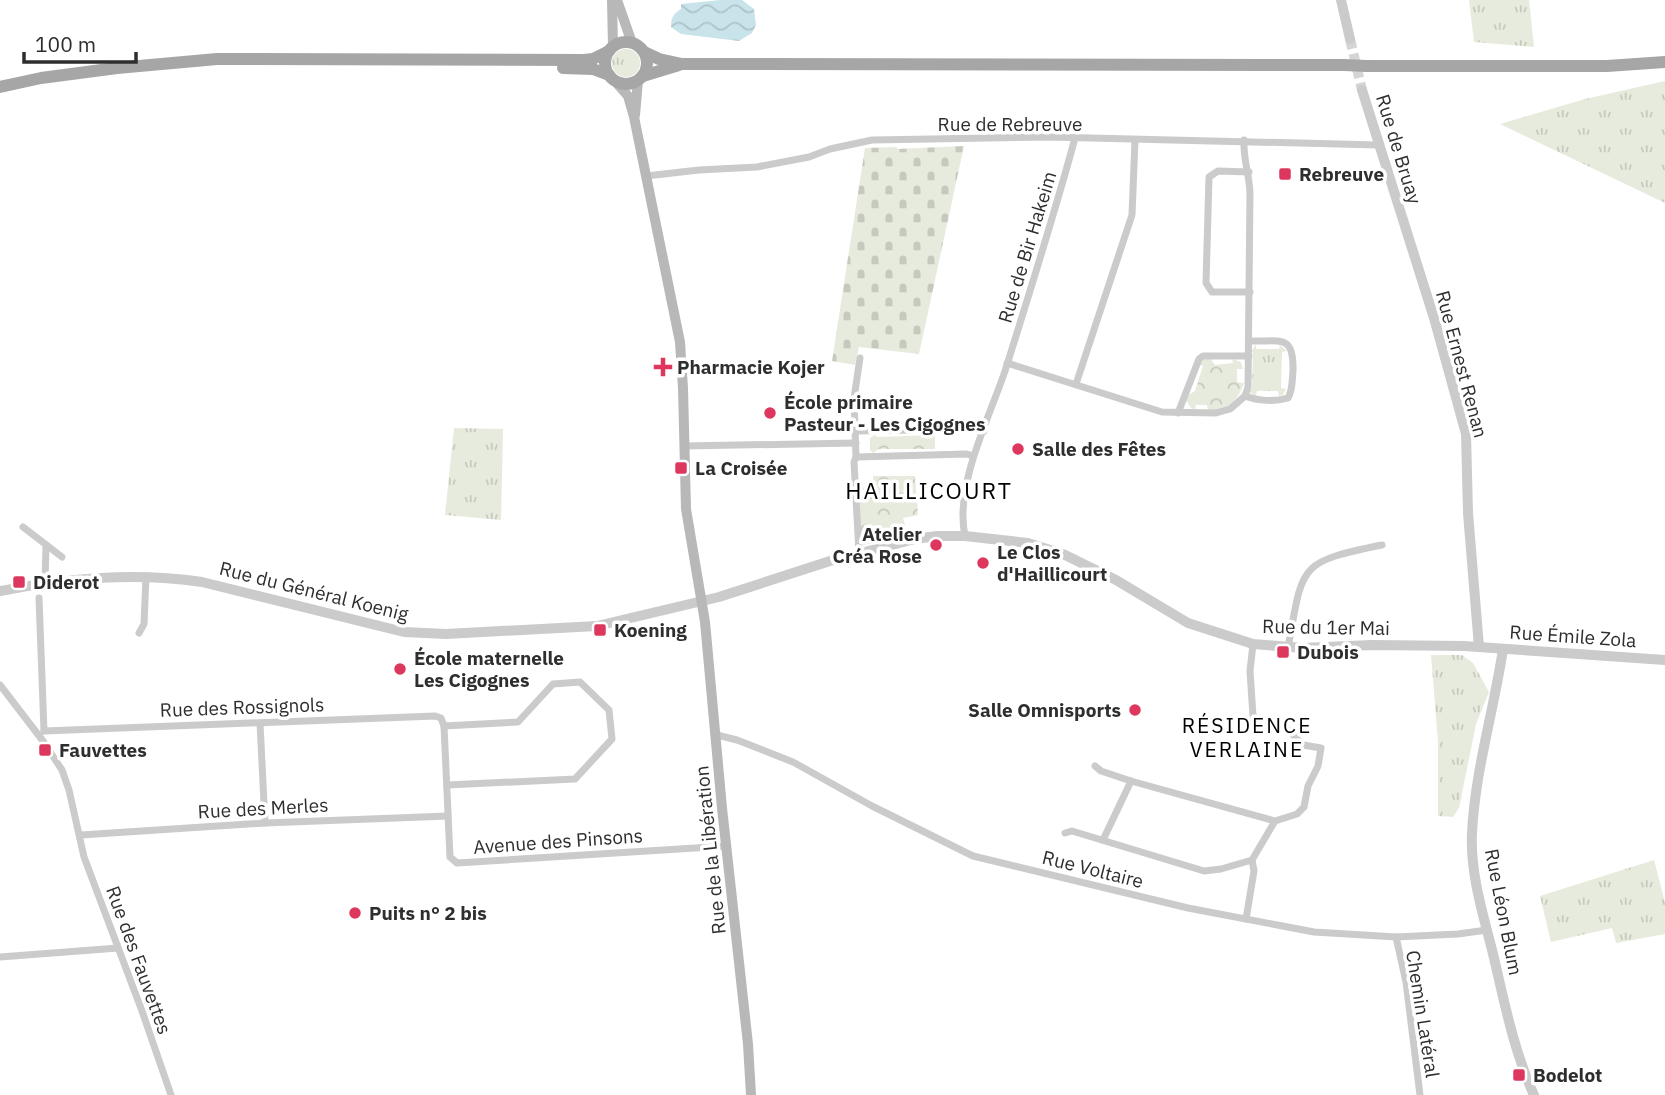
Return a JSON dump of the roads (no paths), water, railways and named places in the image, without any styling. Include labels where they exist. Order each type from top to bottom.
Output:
[{"type":"main road","points":[[615,0],[632,43]]},
{"type":"main road","points":[[615,0],[611,49],[605,63],[612,78],[628,96],[634,117]]},
{"type":"main road","points":[[0,88],[54,76],[217,60],[584,60],[593,59],[622,42],[632,43],[659,59],[682,64],[1607,66],[1665,62]]},
{"type":"main road","points":[[634,117],[640,78],[647,64],[644,52]]},
{"type":"main road","points":[[171,64],[593,69],[626,84],[682,64]]},
{"type":"main road","name":"Rue de la Libération","points":[[634,117],[680,342],[686,509],[702,601],[717,735],[751,1095]]},
{"type":"street","points":[[1341,0],[1350,39]]},
{"type":"street","name":"Rue de Bruay","points":[[1362,90],[1403,219]]},
{"type":"street","name":"Rue de Rebreuve","points":[[646,176],[757,167],[809,157],[830,149],[872,140],[1075,138],[1378,145]]},
{"type":"street","name":"Rue de Bir Hakeim","points":[[965,536],[963,514],[973,456],[984,431],[1039,265],[1075,138]]},
{"type":"street","points":[[1076,384],[1132,215],[1135,140]]},
{"type":"street","points":[[1007,363],[1162,412],[1216,413],[1230,409],[1245,396],[1248,387],[1250,292],[1249,172],[1243,154],[1244,140]]},
{"type":"street","points":[[1249,172],[1218,171],[1209,177],[1206,283],[1212,292],[1250,292]]},
{"type":"street","name":"Rue Ernest Renan","points":[[1403,219],[1466,433],[1468,513],[1479,646]]},
{"type":"street","points":[[1245,396],[1255,400],[1282,400],[1288,398],[1292,391],[1293,352],[1290,346],[1284,342],[1249,341]]},
{"type":"street","points":[[1178,414],[1199,359],[1203,356],[1249,356]]},
{"type":"street","points":[[859,553],[854,476],[854,398],[860,358]]},
{"type":"street","points":[[855,431],[984,431]]},
{"type":"street","points":[[684,446],[856,443]]},
{"type":"street","points":[[856,457],[973,456]]},
{"type":"street","points":[[23,527],[62,557]]},
{"type":"street","name":"Rue du 1er Mai","points":[[702,601],[859,553],[926,537],[965,536],[1028,543],[1063,554],[1116,580],[1188,623],[1253,644],[1288,648],[1372,645],[1479,646]]},
{"type":"street","points":[[45,583],[46,545]]},
{"type":"street","points":[[1288,648],[1300,587],[1304,575],[1312,566],[1325,559],[1382,545]]},
{"type":"street","name":"Rue du Général Koenig","points":[[0,591],[112,576],[146,576],[202,582],[380,628],[422,635],[586,627],[628,620],[702,601]]},
{"type":"street","points":[[139,633],[144,624],[146,576]]},
{"type":"street","points":[[39,598],[42,733]]},
{"type":"street","points":[[1095,765],[1101,771],[1131,781],[1275,821],[1297,814],[1304,807],[1308,786],[1318,766],[1321,748],[1303,745],[1283,725],[1260,723],[1252,716],[1250,671],[1253,644]]},
{"type":"street","name":"Rue Émile Zola","points":[[1479,646],[1665,660]]},
{"type":"street","name":"Rue Léon Blum","points":[[1503,649],[1472,831],[1475,873],[1487,930],[1513,1040],[1534,1095]]},
{"type":"street","points":[[444,726],[519,722],[553,684],[580,682],[609,709],[611,739],[575,779],[447,785]]},
{"type":"street","name":"Rue des Fauvettes","points":[[0,685],[42,733],[62,770],[84,857],[172,1095]]},
{"type":"street","name":"Rue des Rossignols","points":[[42,733],[428,716],[440,718]]},
{"type":"street","name":"Avenue des Pinsons","points":[[440,718],[444,726],[450,858],[457,863],[727,846]]},
{"type":"street","points":[[260,723],[265,823]]},
{"type":"street","name":"Rue Voltaire","points":[[717,735],[793,762],[872,806],[973,856],[1188,908],[1314,932],[1396,937],[1487,930]]},
{"type":"street","points":[[1103,840],[1131,781]]},
{"type":"street","name":"Rue des Merles","points":[[80,835],[265,823],[448,816]]},
{"type":"street","points":[[1246,919],[1254,871],[1252,860],[1275,821]]},
{"type":"street","points":[[1065,833],[1072,831],[1204,871],[1252,860]]},
{"type":"street","name":"Chemin Latéral","points":[[1396,937],[1406,982],[1420,1095]]},
{"type":"street","points":[[0,957],[118,948]]},
{"type":"water","points":[[742,0],[754,9],[756,25],[752,33],[739,41],[681,34],[671,27],[672,19],[681,9],[681,4]]},
{"type":"tunnel","points":[[1350,39],[1362,90]]},
{"type":"place","name":"Rebreuve","points":[[1285,174]]},
{"type":"place","name":"Pharmacie Kojer","points":[[663,367]]},
{"type":"place","name":"École primaire Pasteur - Les Cigognes","points":[[770,413]]},
{"type":"place","name":"Salle des Fêtes","points":[[1018,449]]},
{"type":"place","name":"La Croisée","points":[[681,468]]},
{"type":"place","name":"Atelier Créa Rose","points":[[936,545]]},
{"type":"place","name":"Le Clos d'Haillicourt","points":[[983,563]]},
{"type":"place","name":"Diderot","points":[[19,582]]},
{"type":"place","name":"Koening","points":[[600,630]]},
{"type":"place","name":"Dubois","points":[[1283,652]]},
{"type":"place","name":"École maternelle Les Cigognes","points":[[400,669]]},
{"type":"place","name":"Salle Omnisports","points":[[1135,710]]},
{"type":"place","name":"Fauvettes","points":[[45,750]]},
{"type":"place","name":"Puits n° 2 bis","points":[[355,913]]},
{"type":"place","name":"Bodelot","points":[[1519,1075]]},
{"type":"district","name":"HAILLICOURT","points":[[929,491]]},
{"type":"district","name":"RÉSIDENCE VERLAINE","points":[[1247,738]]}]
